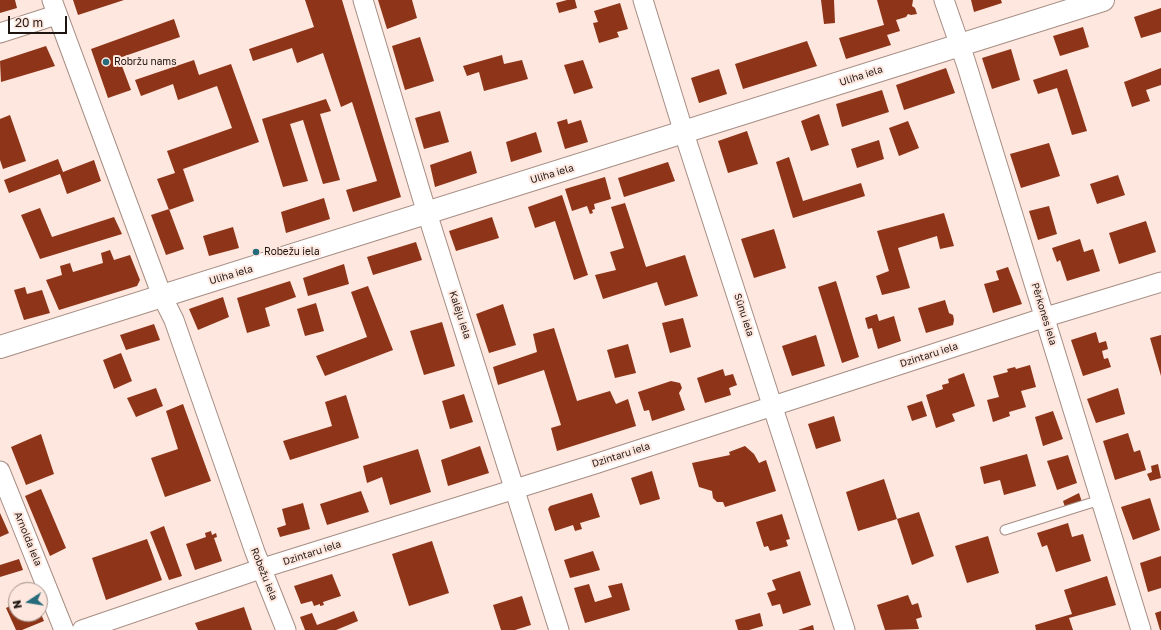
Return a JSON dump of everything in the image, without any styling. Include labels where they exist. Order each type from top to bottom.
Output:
[{"type":"main road","name":"Uliha iela","points":[[0,347],[1103,0]]},
{"type":"street","name":"Kalēju iela","points":[[362,0],[559,630]]},
{"type":"street","name":"Sūnu iela","points":[[643,0],[684,133],[845,630]]},
{"type":"street","name":"Pērkones iela","points":[[944,0],[960,45],[1046,317],[1100,500],[1141,630]]},
{"type":"street","points":[[0,33],[54,7]]},
{"type":"street","name":"Robežu iela","points":[[54,7],[162,296],[174,320],[255,552],[263,568],[286,630]]},
{"type":"street","name":"Dzintaru iela","points":[[82,630],[263,568],[595,464],[1046,317],[1161,282]]},
{"type":"street","name":"Arnolda iela","points":[[0,471],[64,630]]},
{"type":"lane","points":[[1005,530],[1100,500]]},
{"type":"building","points":[[0,0],[15,0],[17,8],[0,13]]},
{"type":"building","points":[[73,0],[124,0],[78,15]]},
{"type":"building","points":[[305,0],[342,0],[401,197],[353,212],[346,190],[377,181],[352,102],[341,107],[323,53],[297,63],[292,48],[253,61],[249,49],[314,27]]},
{"type":"building","points":[[378,0],[412,0],[417,18],[387,29]]},
{"type":"building","points":[[567,0],[575,0],[577,8],[559,13],[556,3]]},
{"type":"building","points":[[821,0],[834,0],[835,23],[824,24]]},
{"type":"building","points":[[877,0],[913,0],[912,6],[915,8],[917,14],[908,14],[906,17],[896,20],[900,31],[887,35],[891,45],[846,59],[839,38],[884,25]]},
{"type":"building","points":[[971,0],[1001,0],[1002,3],[974,12]]},
{"type":"building","points":[[620,3],[628,29],[617,32],[619,37],[599,43],[593,23],[598,22],[594,11]]},
{"type":"building","points":[[1161,8],[1161,32],[1141,38],[1134,17]]},
{"type":"building","points":[[174,19],[180,37],[119,58],[131,90],[108,98],[91,49]]},
{"type":"building","points":[[1083,27],[1089,47],[1060,56],[1053,36]]},
{"type":"building","points":[[420,37],[434,81],[405,90],[392,46]]},
{"type":"building","points":[[807,41],[817,66],[743,89],[735,64]]},
{"type":"building","points":[[46,46],[55,66],[1,82],[0,61]]},
{"type":"building","points":[[1011,49],[1020,80],[992,89],[982,58]]},
{"type":"building","points":[[502,55],[504,64],[522,60],[528,79],[484,91],[479,72],[467,76],[463,66]]},
{"type":"building","points":[[194,60],[199,75],[231,64],[259,142],[183,169],[194,201],[169,210],[157,179],[175,173],[167,151],[232,128],[217,86],[178,100],[173,84],[141,96],[135,80]]},
{"type":"building","points":[[583,60],[593,88],[574,94],[564,65]]},
{"type":"building","points":[[946,68],[955,93],[904,110],[896,85]]},
{"type":"building","points":[[1161,68],[1161,85],[1146,90],[1150,101],[1132,107],[1124,82]]},
{"type":"building","points":[[719,69],[727,94],[699,103],[691,78]]},
{"type":"building","points":[[1067,69],[1087,131],[1072,135],[1057,88],[1038,94],[1033,80]]},
{"type":"building","points":[[882,90],[889,112],[842,127],[836,104]]},
{"type":"building","points":[[326,99],[331,111],[320,114],[340,180],[323,184],[303,120],[290,124],[308,181],[283,187],[262,119]]},
{"type":"building","points":[[440,111],[449,142],[424,149],[415,118]]},
{"type":"building","points":[[819,114],[829,145],[811,151],[801,121]]},
{"type":"building","points":[[10,115],[26,161],[3,169],[0,160],[0,119]]},
{"type":"building","points":[[567,119],[568,124],[581,120],[588,142],[565,149],[557,122]]},
{"type":"building","points":[[908,121],[919,148],[899,156],[889,128]]},
{"type":"building","points":[[747,131],[758,164],[728,173],[718,141]]},
{"type":"building","points":[[536,132],[542,152],[511,162],[506,142]]},
{"type":"building","points":[[879,140],[884,159],[857,168],[851,149]]},
{"type":"building","points":[[1049,143],[1060,176],[1021,188],[1010,154]]},
{"type":"building","points":[[471,151],[477,173],[435,187],[430,165]]},
{"type":"building","points":[[789,157],[803,201],[861,183],[865,196],[793,218],[776,162]]},
{"type":"building","points":[[58,159],[63,172],[94,160],[101,181],[67,194],[60,174],[9,193],[4,180]]},
{"type":"building","points":[[668,162],[675,181],[624,197],[618,178]]},
{"type":"building","points":[[1118,175],[1125,195],[1097,204],[1090,184]]},
{"type":"building","points":[[605,177],[611,199],[594,204],[595,209],[592,210],[593,213],[590,214],[587,206],[572,211],[565,189]]},
{"type":"building","points":[[562,195],[588,275],[574,280],[555,221],[535,228],[528,207]]},
{"type":"building","points":[[324,198],[330,219],[286,233],[281,212]]},
{"type":"building","points":[[625,203],[646,267],[685,255],[698,296],[665,306],[657,282],[603,299],[595,275],[616,270],[610,252],[624,248],[611,207]]},
{"type":"building","points":[[1049,206],[1057,234],[1038,240],[1029,211]]},
{"type":"building","points":[[40,208],[52,237],[114,217],[122,234],[40,259],[21,215]]},
{"type":"building","points":[[169,209],[184,249],[166,255],[151,215]]},
{"type":"building","points":[[944,213],[954,246],[940,249],[937,236],[898,248],[910,288],[882,295],[876,276],[889,271],[877,231]]},
{"type":"building","points":[[492,217],[499,238],[456,251],[449,231]]},
{"type":"building","points":[[1146,221],[1156,252],[1119,264],[1109,233]]},
{"type":"building","points":[[233,227],[239,248],[209,256],[203,236]]},
{"type":"building","points":[[774,229],[786,268],[754,278],[741,239]]},
{"type":"building","points":[[1080,239],[1084,252],[1093,249],[1100,271],[1067,281],[1060,260],[1057,262],[1052,248]]},
{"type":"building","points":[[416,242],[422,260],[373,275],[367,257]]},
{"type":"building","points":[[110,250],[114,260],[130,255],[140,280],[137,286],[59,310],[46,280],[62,275],[60,266],[70,263],[73,272],[103,263],[101,253]]},
{"type":"building","points":[[344,264],[349,284],[308,296],[303,278]]},
{"type":"building","points":[[1008,267],[1022,304],[993,313],[984,284],[999,280],[996,271]]},
{"type":"building","points":[[290,281],[296,297],[265,308],[270,326],[247,333],[237,298]]},
{"type":"building","points":[[836,281],[859,357],[842,363],[818,287]]},
{"type":"building","points":[[368,286],[393,350],[325,376],[316,356],[367,337],[351,292]]},
{"type":"building","points":[[25,287],[27,294],[42,290],[50,313],[24,320],[14,290]]},
{"type":"building","points":[[223,297],[229,317],[198,330],[189,309]]},
{"type":"building","points":[[945,300],[949,313],[953,315],[953,325],[926,333],[918,308]]},
{"type":"building","points":[[316,303],[324,331],[305,336],[297,309]]},
{"type":"building","points":[[503,304],[516,345],[489,353],[476,314]]},
{"type":"building","points":[[877,314],[879,321],[894,316],[901,341],[878,349],[872,328],[868,329],[865,318]]},
{"type":"building","points":[[683,318],[691,347],[670,353],[662,323]]},
{"type":"building","points":[[442,322],[455,366],[424,375],[410,331]]},
{"type":"building","points":[[154,324],[160,340],[126,350],[120,335]]},
{"type":"building","points":[[554,328],[577,401],[610,391],[616,404],[628,399],[636,426],[557,451],[551,428],[561,425],[544,370],[498,385],[493,367],[537,352],[533,334]]},
{"type":"building","points":[[1096,332],[1099,343],[1106,341],[1108,349],[1102,351],[1104,359],[1108,358],[1111,367],[1083,376],[1071,340]]},
{"type":"building","points":[[816,335],[825,366],[792,376],[782,346]]},
{"type":"building","points":[[1161,335],[1161,376],[1150,338]]},
{"type":"building","points":[[628,344],[636,373],[615,378],[607,350]]},
{"type":"building","points":[[121,353],[132,381],[114,389],[103,360]]},
{"type":"building","points":[[1030,365],[1036,387],[1021,391],[1026,407],[1009,412],[1010,416],[993,422],[987,400],[999,397],[993,376],[1008,372],[1007,369],[1015,367],[1016,369]]},
{"type":"building","points":[[723,369],[725,376],[733,374],[737,385],[729,388],[731,395],[705,403],[697,378]]},
{"type":"building","points":[[964,373],[975,406],[952,414],[955,421],[936,428],[926,395],[943,389],[942,385],[949,383],[948,379]]},
{"type":"building","points":[[671,381],[680,383],[682,388],[679,393],[685,410],[652,421],[649,410],[644,411],[638,392]]},
{"type":"building","points":[[156,388],[163,406],[136,417],[127,398]]},
{"type":"building","points":[[1118,388],[1125,414],[1096,423],[1087,399]]},
{"type":"building","points":[[464,394],[473,422],[450,429],[442,401]]},
{"type":"building","points":[[346,395],[359,438],[290,460],[283,441],[332,426],[325,402]]},
{"type":"building","points":[[922,401],[927,416],[912,421],[907,406]]},
{"type":"building","points":[[183,404],[211,481],[165,497],[151,458],[178,449],[166,411]]},
{"type":"building","points":[[1053,411],[1063,439],[1043,446],[1035,417]]},
{"type":"building","points":[[834,416],[841,441],[816,449],[808,424]]},
{"type":"building","points":[[1128,433],[1134,452],[1140,450],[1146,470],[1115,480],[1103,441]]},
{"type":"building","points":[[41,434],[54,474],[26,485],[11,447]]},
{"type":"building","points":[[480,446],[489,473],[448,486],[441,460]]},
{"type":"building","points":[[745,446],[754,454],[759,463],[766,460],[776,491],[725,507],[723,502],[717,502],[713,498],[712,491],[699,487],[692,463],[730,455],[729,452]]},
{"type":"building","points":[[418,449],[431,492],[390,505],[382,477],[367,483],[363,466]]},
{"type":"building","points":[[1027,454],[1036,486],[1004,495],[1000,480],[984,484],[980,467]]},
{"type":"building","points":[[1068,455],[1077,483],[1057,490],[1047,461]]},
{"type":"building","points":[[1158,464],[1161,478],[1150,481],[1147,474],[1152,472],[1151,466]]},
{"type":"building","points":[[652,471],[660,499],[640,505],[631,478]]},
{"type":"building","points":[[884,479],[897,519],[858,531],[846,492]]},
{"type":"building","points":[[41,489],[66,548],[50,556],[25,496]]},
{"type":"building","points":[[361,491],[369,512],[327,525],[320,504]]},
{"type":"building","points":[[592,493],[600,517],[580,523],[582,529],[575,531],[573,525],[555,531],[548,509],[550,506]]},
{"type":"building","points":[[1079,493],[1082,502],[1065,507],[1063,501]]},
{"type":"building","points":[[1150,498],[1160,530],[1133,540],[1121,507]]},
{"type":"building","points":[[303,503],[310,529],[280,537],[277,528],[286,525],[282,509]]},
{"type":"building","points":[[919,512],[934,556],[912,565],[897,519]]},
{"type":"building","points":[[0,513],[9,533],[0,537]]},
{"type":"building","points":[[782,514],[790,539],[786,540],[788,546],[770,551],[768,546],[764,547],[756,522]]},
{"type":"building","points":[[1068,523],[1072,537],[1083,534],[1091,561],[1056,572],[1047,545],[1042,547],[1037,533]]},
{"type":"building","points":[[164,526],[182,576],[169,580],[150,532]]},
{"type":"building","points":[[211,531],[212,535],[216,533],[217,537],[214,538],[222,561],[195,570],[186,544],[206,537],[205,533]]},
{"type":"building","points":[[988,536],[999,573],[967,583],[955,546]]},
{"type":"building","points":[[147,539],[162,580],[106,600],[92,558]]},
{"type":"building","points":[[432,541],[449,593],[409,606],[392,554]]},
{"type":"building","points":[[593,551],[600,570],[570,578],[564,560]]},
{"type":"building","points":[[1161,556],[1161,588],[1148,592],[1140,563]]},
{"type":"building","points":[[19,559],[23,570],[0,577],[0,565]]},
{"type":"building","points":[[800,571],[811,605],[783,614],[780,604],[772,606],[767,593],[776,590],[772,580]]},
{"type":"building","points":[[332,574],[341,596],[323,602],[324,605],[320,606],[320,604],[314,606],[312,601],[301,604],[294,586]]},
{"type":"building","points":[[1107,576],[1116,605],[1069,618],[1073,630],[1036,630],[1035,625],[1072,614],[1064,590]]},
{"type":"building","points":[[622,583],[630,610],[585,623],[574,588],[589,584],[595,602],[612,597],[608,586]]},
{"type":"building","points":[[908,595],[912,605],[918,603],[922,617],[916,619],[919,629],[885,630],[877,605]]},
{"type":"building","points":[[522,596],[531,625],[515,630],[501,630],[493,605]]},
{"type":"building","points":[[244,607],[252,630],[198,630],[195,623]]},
{"type":"building","points":[[354,611],[358,621],[336,630],[305,630],[300,617],[312,613],[317,625]]},
{"type":"building","points":[[1161,611],[1161,630],[1160,630],[1155,613]]},
{"type":"building","points":[[760,613],[763,626],[749,630],[738,630],[735,620]]},
{"type":"building","points":[[12,622],[42,622],[22,630],[16,630]]},
{"type":"building","points":[[813,625],[814,630],[798,630]]},
{"type":"place","name":"Robržu nams","points":[[106,62]]},
{"type":"place","name":"Robežu iela","points":[[256,252]]}]
